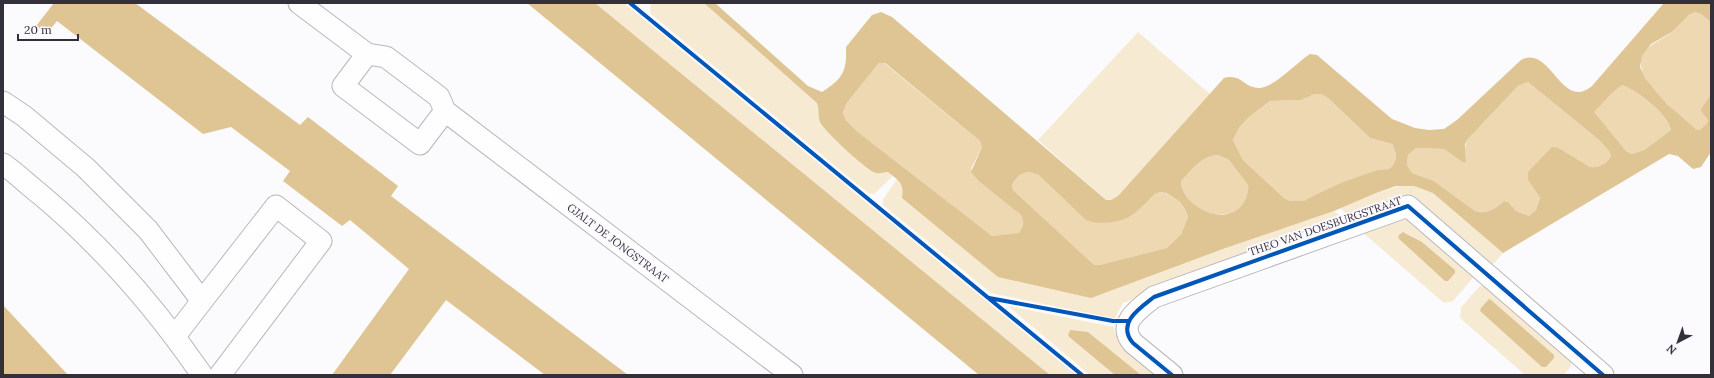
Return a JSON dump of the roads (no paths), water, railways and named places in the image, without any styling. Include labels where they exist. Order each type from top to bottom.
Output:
[{"type":"street","name":"GJALT DE JONGSTRAAT","points":[[299,3],[367,54],[386,57],[439,97],[445,111],[792,375]]},
{"type":"street","points":[[367,54],[343,86],[420,144],[445,111]]},
{"type":"street","points":[[3,102],[29,121],[86,168],[148,230],[202,301]]},
{"type":"street","points":[[3,164],[68,218],[98,247],[130,281],[175,336],[202,375]]},
{"type":"street","points":[[175,336],[276,206],[321,241],[220,375]]},
{"type":"street","name":"THEO VAN DOESBURGSTRAAT","points":[[1172,375],[1133,343],[1127,332],[1129,321],[1133,313],[1154,297],[1408,206],[1603,375]]}]
